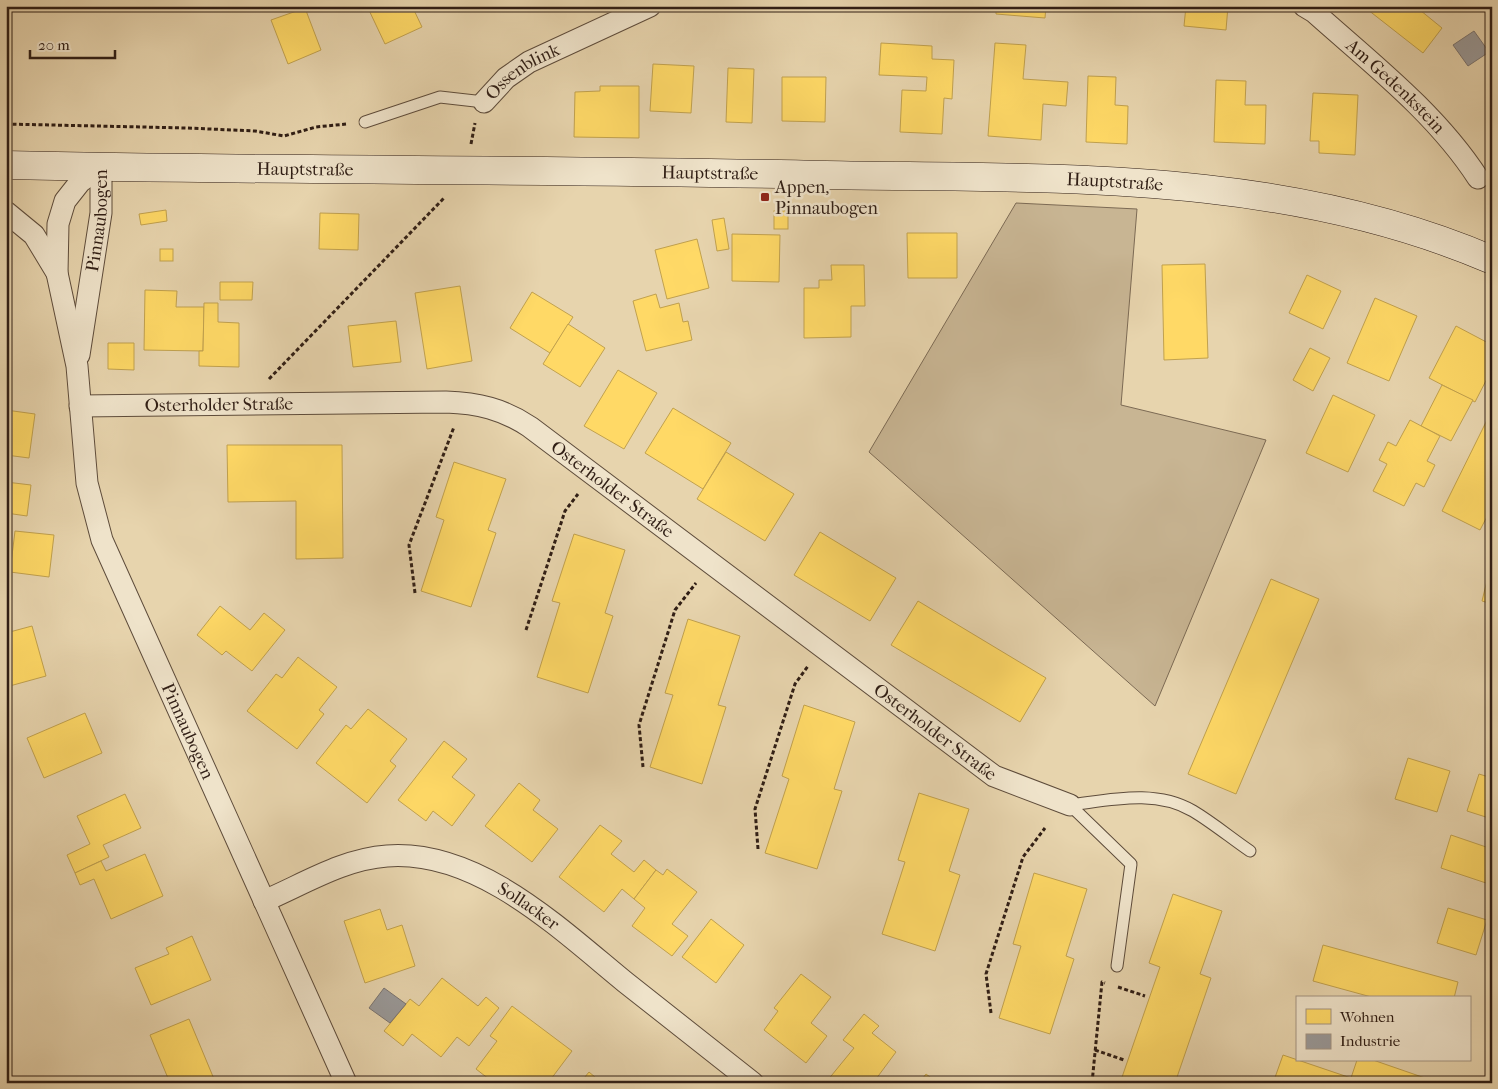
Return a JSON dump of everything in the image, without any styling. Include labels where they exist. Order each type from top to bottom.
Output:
[{"type":"main road","name":"Hauptstraße","points":[[6,164],[101,167],[775,174],[1137,182],[1218,189],[1304,203],[1384,221],[1492,260]]},
{"type":"street","name":"Ossenblink","points":[[484,102],[506,78],[529,62],[650,6]]},
{"type":"street","name":"Am Gedenkstein","points":[[1304,6],[1314,12],[1404,92],[1459,148],[1478,178]]},
{"type":"street","name":"Pinnaubogen","points":[[101,167],[80,182],[65,201],[58,224],[57,273],[77,366],[87,483],[102,540],[346,1083]]},
{"type":"street","name":"Pinnaubogen","points":[[77,366],[101,213],[101,167]]},
{"type":"street","name":"Pinnaubogen","points":[[6,212],[34,235],[57,273]]},
{"type":"street","name":"Osterholder Straße","points":[[80,406],[446,402],[486,405],[510,414],[530,427],[994,776],[1070,806]]},
{"type":"street","name":"Sollacker","points":[[264,901],[340,866],[388,856],[415,856],[476,874],[528,904],[753,1083]]},
{"type":"lane","name":"Ossenblink","points":[[365,122],[440,97],[484,102]]},
{"type":"lane","points":[[1070,806],[1132,797],[1173,802],[1193,811],[1250,851]]},
{"type":"lane","points":[[1070,806],[1131,864],[1117,966]]},
{"type":"path","points":[[6,124],[197,128],[255,131],[284,136],[316,128],[365,122]]},
{"type":"path","points":[[265,384],[450,192]]},
{"type":"path","points":[[415,593],[409,545],[454,426]]},
{"type":"path","points":[[526,630],[565,511],[583,486]]},
{"type":"path","points":[[643,767],[639,725],[675,610],[697,582]]},
{"type":"path","points":[[758,849],[755,809],[795,684],[809,665]]},
{"type":"path","points":[[991,1013],[986,974],[1023,857],[1045,828]]},
{"type":"path","points":[[1092,1083],[1102,982],[1145,996]]},
{"type":"path","points":[[1095,1050],[1124,1060]]},
{"type":"shaded area","points":[[1016,203],[1137,209],[1121,405],[1266,440],[1155,706],[869,452]]},
{"type":"building: Wohnen","points":[[367,6],[412,6],[422,27],[385,44]]},
{"type":"building: Wohnen","points":[[996,6],[1046,6],[1045,18],[996,14]]},
{"type":"building: Wohnen","points":[[1186,6],[1228,6],[1226,30],[1184,26]]},
{"type":"building: Wohnen","points":[[1363,6],[1415,6],[1442,28],[1423,53]]},
{"type":"building: Wohnen","points":[[305,8],[321,50],[288,64],[271,20]]},
{"type":"building: Wohnen","points":[[881,43],[932,46],[932,59],[954,60],[952,99],[944,98],[942,134],[900,132],[902,90],[926,91],[927,77],[879,75]]},
{"type":"building: Wohnen","points":[[995,43],[1026,45],[1023,79],[1068,82],[1066,106],[1043,104],[1041,140],[988,136]]},
{"type":"building: Wohnen","points":[[653,64],[694,66],[691,113],[650,111]]},
{"type":"building: Wohnen","points":[[728,68],[754,69],[752,123],[726,122]]},
{"type":"building: Wohnen","points":[[1088,76],[1116,77],[1115,105],[1128,106],[1127,144],[1086,142]]},
{"type":"building: Wohnen","points":[[782,77],[826,77],[825,122],[782,121]]},
{"type":"building: Wohnen","points":[[1216,80],[1246,81],[1245,105],[1266,105],[1265,144],[1214,142]]},
{"type":"building: Wohnen","points":[[600,86],[639,86],[639,138],[574,137],[575,92],[600,91]]},
{"type":"building: Wohnen","points":[[1313,93],[1358,95],[1355,155],[1319,153],[1319,141],[1310,141]]},
{"type":"building: Wohnen","points":[[166,210],[167,221],[141,225],[139,214]]},
{"type":"building: Wohnen","points":[[774,211],[788,211],[788,229],[774,229]]},
{"type":"building: Wohnen","points":[[320,213],[359,214],[358,250],[319,249]]},
{"type":"building: Wohnen","points":[[724,218],[729,249],[717,251],[712,220]]},
{"type":"building: Wohnen","points":[[907,233],[957,233],[957,278],[908,278]]},
{"type":"building: Wohnen","points":[[732,234],[780,235],[779,282],[732,281]]},
{"type":"building: Wohnen","points":[[697,239],[709,288],[667,299],[655,250]]},
{"type":"building: Wohnen","points":[[160,249],[173,249],[173,261],[160,261]]},
{"type":"building: Wohnen","points":[[1205,264],[1208,358],[1164,360],[1162,265]]},
{"type":"building: Wohnen","points":[[831,265],[864,265],[865,306],[851,306],[851,337],[804,338],[804,288],[819,288],[819,280],[832,280]]},
{"type":"building: Wohnen","points":[[1307,275],[1341,291],[1323,329],[1289,313]]},
{"type":"building: Wohnen","points":[[220,282],[253,282],[252,300],[220,300]]},
{"type":"building: Wohnen","points":[[460,286],[472,361],[427,369],[415,293]]},
{"type":"building: Wohnen","points":[[145,290],[177,291],[176,307],[204,307],[203,351],[144,350]]},
{"type":"building: Wohnen","points":[[532,292],[573,317],[550,353],[510,328]]},
{"type":"building: Wohnen","points":[[656,294],[660,308],[679,303],[683,322],[688,321],[692,340],[646,351],[633,301]]},
{"type":"building: Wohnen","points":[[1375,298],[1417,316],[1389,381],[1347,363]]},
{"type":"building: Wohnen","points":[[204,303],[218,303],[218,322],[239,323],[239,367],[199,366],[199,351],[203,351]]},
{"type":"building: Wohnen","points":[[396,321],[401,362],[353,367],[348,326]]},
{"type":"building: Wohnen","points":[[568,324],[605,348],[580,387],[543,364]]},
{"type":"building: Wohnen","points":[[1456,326],[1492,345],[1492,369],[1475,402],[1429,378]]},
{"type":"building: Wohnen","points":[[108,343],[134,343],[134,370],[108,369]]},
{"type":"building: Wohnen","points":[[1310,348],[1330,358],[1313,391],[1293,380]]},
{"type":"building: Wohnen","points":[[618,370],[657,393],[624,449],[584,426]]},
{"type":"building: Wohnen","points":[[1442,385],[1473,400],[1451,441],[1421,426]]},
{"type":"building: Wohnen","points":[[1333,395],[1375,415],[1348,472],[1306,453]]},
{"type":"building: Wohnen","points":[[673,408],[731,443],[703,489],[645,453]]},
{"type":"building: Wohnen","points":[[6,410],[35,414],[29,458],[6,455]]},
{"type":"building: Wohnen","points":[[1410,420],[1440,436],[1427,461],[1435,465],[1424,487],[1416,483],[1404,506],[1373,491],[1387,464],[1379,460],[1388,442],[1396,446]]},
{"type":"building: Wohnen","points":[[1487,420],[1492,423],[1492,507],[1480,530],[1442,511]]},
{"type":"building: Wohnen","points":[[227,445],[342,445],[343,558],[296,559],[296,501],[228,502]]},
{"type":"building: Wohnen","points":[[726,452],[794,494],[765,541],[697,499]]},
{"type":"building: Wohnen","points":[[454,462],[506,479],[488,530],[496,533],[471,607],[421,591],[444,520],[436,517]]},
{"type":"building: Wohnen","points":[[6,482],[31,485],[27,516],[6,513]]},
{"type":"building: Wohnen","points":[[15,531],[54,535],[49,577],[10,572]]},
{"type":"building: Wohnen","points":[[820,532],[896,578],[870,621],[794,575]]},
{"type":"building: Wohnen","points":[[574,534],[625,550],[605,613],[613,616],[588,693],[537,677],[560,603],[552,601]]},
{"type":"building: Wohnen","points":[[1492,565],[1492,604],[1482,601]]},
{"type":"building: Wohnen","points":[[1271,579],[1319,599],[1236,794],[1188,774]]},
{"type":"building: Wohnen","points":[[918,601],[1046,678],[1020,722],[891,645]]},
{"type":"building: Wohnen","points":[[220,606],[250,630],[264,613],[285,630],[252,671],[226,651],[222,655],[197,635]]},
{"type":"building: Wohnen","points":[[688,619],[740,636],[718,705],[726,707],[702,784],[650,767],[673,695],[665,693]]},
{"type":"building: Wohnen","points":[[32,626],[46,676],[6,687],[6,633]]},
{"type":"building: Wohnen","points":[[298,657],[337,687],[319,710],[324,714],[297,749],[247,711],[276,674],[282,678]]},
{"type":"building: Wohnen","points":[[804,705],[855,722],[834,789],[842,791],[817,869],[765,853],[789,779],[782,776]]},
{"type":"building: Wohnen","points":[[368,709],[407,739],[390,761],[396,766],[367,803],[316,763],[346,725],[351,729]]},
{"type":"building: Wohnen","points":[[85,713],[102,753],[44,778],[27,738]]},
{"type":"building: Wohnen","points":[[444,741],[467,759],[452,777],[475,795],[452,826],[433,811],[426,821],[398,800]]},
{"type":"building: Wohnen","points":[[1408,758],[1450,771],[1437,812],[1395,799]]},
{"type":"building: Wohnen","points":[[1479,774],[1492,778],[1492,819],[1467,811]]},
{"type":"building: Wohnen","points":[[519,783],[540,800],[533,810],[558,829],[532,862],[485,826]]},
{"type":"building: Wohnen","points":[[919,793],[969,809],[949,871],[960,875],[935,951],[882,934],[905,862],[898,860]]},
{"type":"building: Wohnen","points":[[125,794],[141,828],[103,845],[109,857],[75,873],[67,855],[90,844],[77,816]]},
{"type":"building: Wohnen","points":[[600,825],[622,841],[611,854],[634,872],[644,860],[656,870],[634,899],[622,889],[604,912],[559,877]]},
{"type":"building: Wohnen","points":[[1451,835],[1492,849],[1492,885],[1441,868]]},
{"type":"building: Wohnen","points":[[145,854],[163,896],[111,919],[94,879],[80,885],[75,873],[101,861],[106,871]]},
{"type":"building: Wohnen","points":[[667,869],[697,892],[672,924],[688,936],[672,956],[632,926],[645,908],[634,899],[656,870],[663,875]]},
{"type":"building: Wohnen","points":[[1034,873],[1087,889],[1066,956],[1074,959],[1050,1034],[999,1018],[1021,946],[1013,944]]},
{"type":"building: Wohnen","points":[[1173,894],[1222,911],[1200,974],[1211,978],[1175,1083],[1120,1083],[1160,967],[1149,963]]},
{"type":"building: Wohnen","points":[[1448,908],[1487,920],[1476,955],[1437,943]]},
{"type":"building: Wohnen","points":[[380,909],[387,930],[402,925],[415,966],[365,983],[344,921]]},
{"type":"building: Wohnen","points":[[711,919],[744,945],[716,983],[682,957]]},
{"type":"building: Wohnen","points":[[192,936],[211,980],[151,1005],[135,968],[169,954],[166,948]]},
{"type":"building: Wohnen","points":[[1323,945],[1458,982],[1454,996],[1368,996],[1313,981]]},
{"type":"building: Wohnen","points":[[801,974],[831,997],[811,1023],[827,1036],[806,1063],[764,1030],[778,1011],[774,1008]]},
{"type":"building: Wohnen","points":[[442,978],[478,1006],[486,997],[499,1008],[469,1046],[457,1037],[441,1057],[412,1034],[403,1046],[384,1031],[410,999],[419,1006]]},
{"type":"building: Wohnen","points":[[512,1006],[572,1051],[548,1083],[494,1083],[476,1069],[497,1041],[490,1036]]},
{"type":"building: Wohnen","points":[[864,1014],[879,1026],[872,1033],[896,1052],[873,1083],[830,1083],[827,1081],[854,1048],[843,1040]]},
{"type":"building: Wohnen","points":[[189,1019],[214,1079],[204,1083],[170,1083],[150,1035]]},
{"type":"building: Wohnen","points":[[1283,1055],[1296,1059],[1296,1062],[1304,1062],[1351,1078],[1356,1062],[1379,1062],[1425,1078],[1423,1083],[1273,1083]]},
{"type":"building: Wohnen","points":[[589,1072],[602,1083],[580,1083]]},
{"type":"building: Wohnen","points":[[926,1074],[938,1083],[919,1083]]},
{"type":"building: Industrie","points":[[1474,31],[1489,52],[1468,66],[1453,45]]},
{"type":"building: Industrie","points":[[384,988],[406,1004],[390,1023],[369,1008]]},
{"type":"place","name":"Appen, Pinnaubogen","points":[[765,197]]}]
